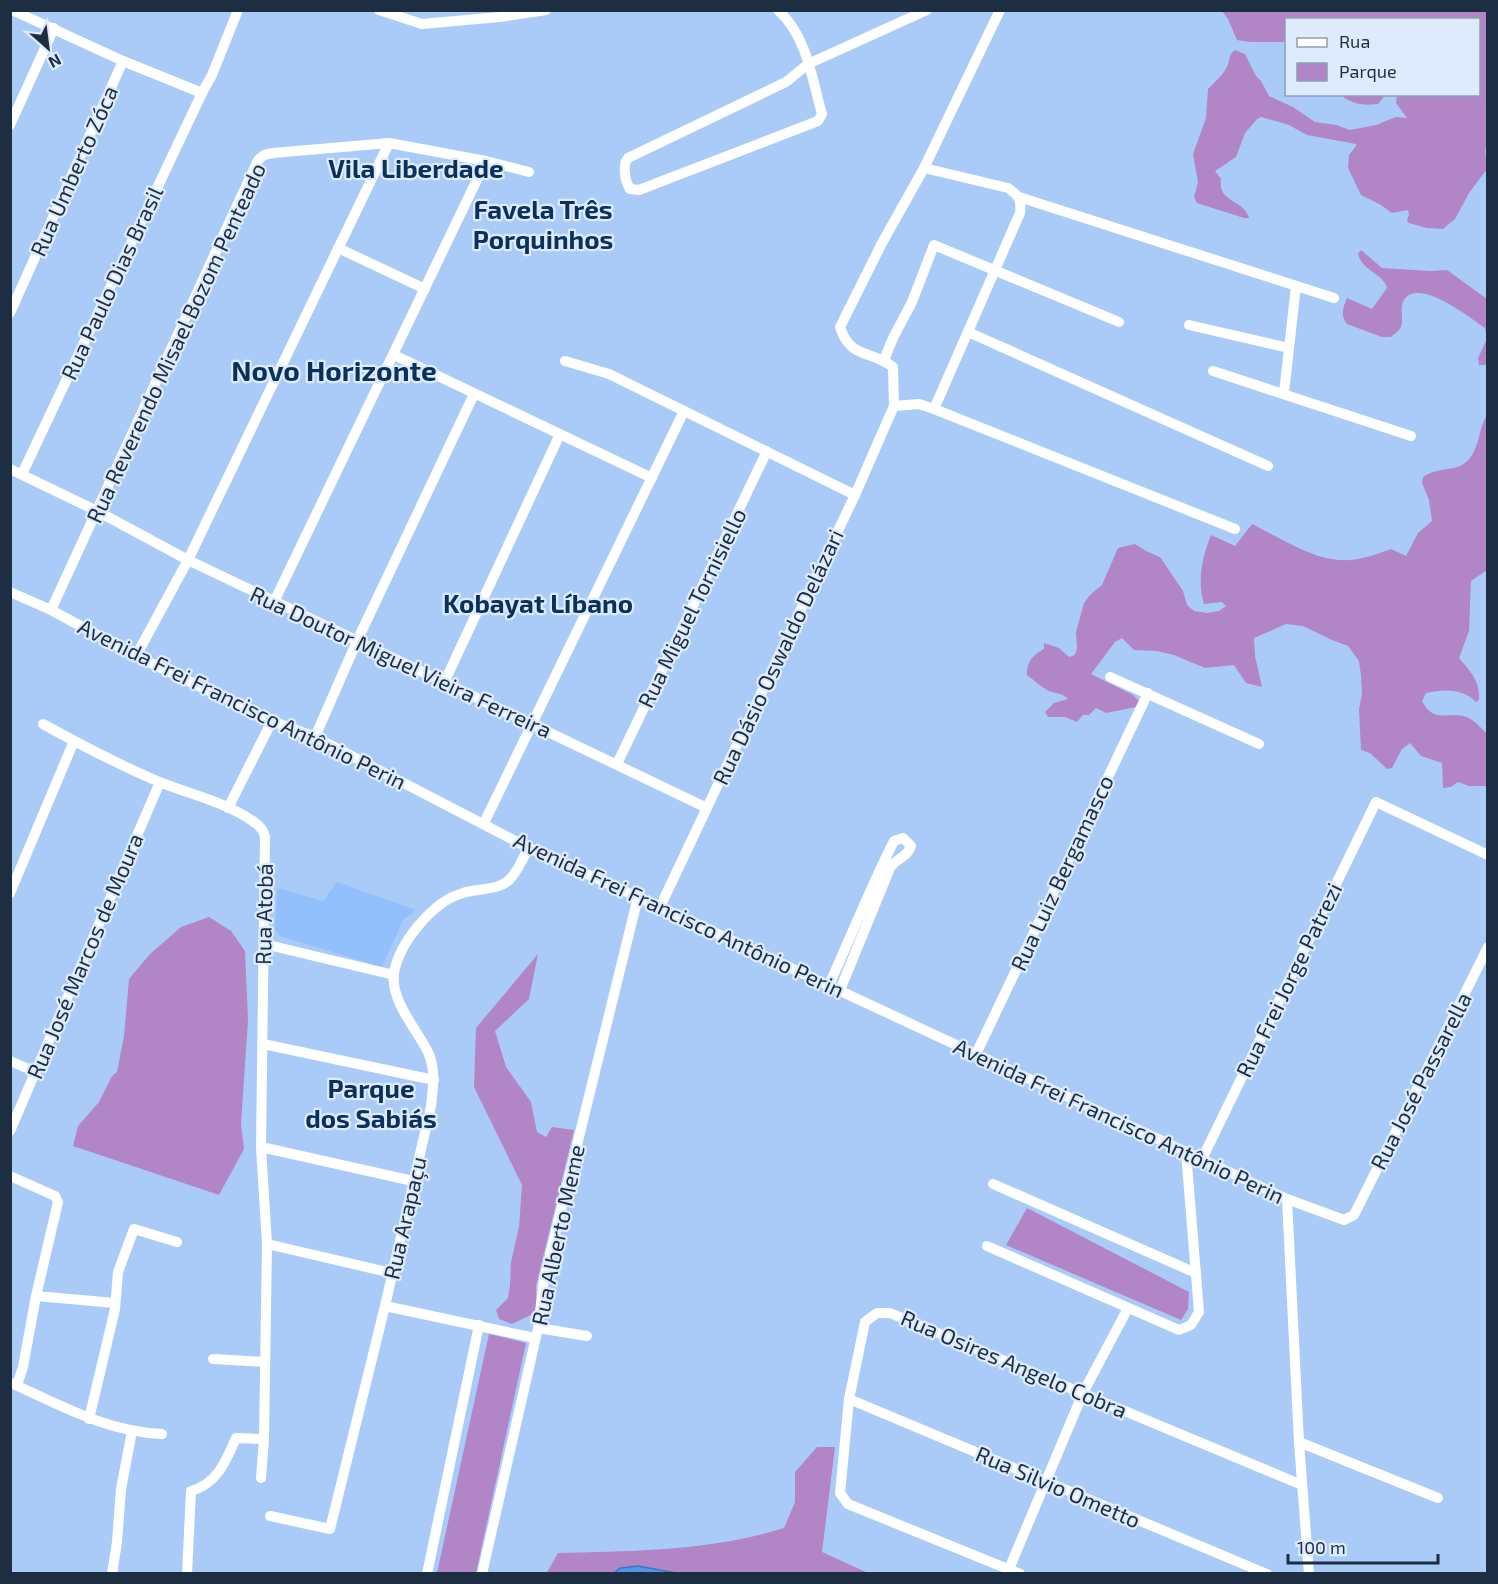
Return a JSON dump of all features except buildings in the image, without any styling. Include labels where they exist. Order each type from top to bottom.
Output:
[{"type":"street","points":[[12,10],[123,61],[202,93]]},
{"type":"street","name":"Rua Paulo Dias Brasil","points":[[22,474],[212,75],[238,10]]},
{"type":"street","points":[[379,10],[422,24],[546,10]]},
{"type":"street","points":[[778,10],[792,24],[808,64],[822,114],[818,121],[639,190],[630,189],[624,164],[628,158],[786,82],[808,64],[927,10]]},
{"type":"street","points":[[1000,10],[924,168],[882,243],[840,327],[844,340],[860,354],[884,360],[893,367],[894,406],[919,404],[934,409],[1235,529]]},
{"type":"street","points":[[10,125],[54,28]]},
{"type":"street","name":"Rua Umberto Zóca","points":[[10,313],[123,61]]},
{"type":"street","points":[[136,656],[188,560],[389,143]]},
{"type":"street","name":"Rua Reverendo Misael Bozom Penteado","points":[[51,610],[258,160],[264,155],[273,153],[389,143],[486,161],[529,172]]},
{"type":"street","points":[[274,602],[486,161]]},
{"type":"street","points":[[924,168],[1008,188],[1019,197],[1334,298]]},
{"type":"street","points":[[934,409],[1020,213],[1022,203],[1019,197]]},
{"type":"street","points":[[884,360],[912,302],[934,245],[1119,322]]},
{"type":"street","points":[[338,248],[425,289]]},
{"type":"street","points":[[1284,393],[1296,286]]},
{"type":"street","points":[[1189,325],[1289,348]]},
{"type":"street","points":[[968,332],[1268,466]]},
{"type":"street","points":[[394,355],[652,478]]},
{"type":"street","points":[[565,361],[609,374],[855,495]]},
{"type":"street","points":[[1213,371],[1411,436]]},
{"type":"street","points":[[315,737],[357,641],[474,394]]},
{"type":"street","name":"Rua Dásio Oswaldo Delázari","points":[[660,907],[855,495],[894,406]]},
{"type":"street","points":[[484,823],[684,411]]},
{"type":"street","points":[[444,683],[560,434]]},
{"type":"street","name":"Rua Miguel Tornisiello","points":[[617,764],[767,451]]},
{"type":"street","name":"Rua Doutor Miguel Vieira Ferreira","points":[[10,469],[274,602],[707,808]]},
{"type":"street","name":"Avenida Frei Francisco Antônio Perin","points":[[10,592],[51,610],[136,656],[272,721],[315,737],[529,848],[840,990],[1287,1199],[1344,1220],[1354,1215]]},
{"type":"street","points":[[1110,677],[1259,744]]},
{"type":"street","name":"Rua Luiz Bergamasco","points":[[976,1054],[1148,693]]},
{"type":"street","points":[[228,808],[272,721]]},
{"type":"street","name":"Rua Atobá","points":[[43,724],[160,782],[228,808],[258,825],[265,837],[261,1147],[267,1244],[264,1439],[261,1478]]},
{"type":"street","points":[[10,892],[74,741]]},
{"type":"street","name":"Rua José Marcos de Moura","points":[[10,1131],[160,782]]},
{"type":"street","name":"Rua Frei Jorge Patrezi","points":[[1202,1159],[1376,802],[1488,855]]},
{"type":"street","points":[[829,985],[894,841],[903,838],[911,846],[910,851],[890,868],[840,990]]},
{"type":"street","points":[[264,944],[394,975],[400,957],[415,928],[438,906],[455,896],[501,885],[510,879],[529,848]]},
{"type":"street","name":"Rua Alberto Meme","points":[[482,1574],[537,1333],[544,1280],[638,897]]},
{"type":"street","name":"Rua José Passarella","points":[[1354,1215],[1488,947]]},
{"type":"street","name":"Rua Arapaçu","points":[[270,1516],[330,1529],[431,1106],[434,1080],[428,1053],[411,1027],[400,1001],[394,975]]},
{"type":"street","points":[[263,1044],[434,1080]]},
{"type":"street","points":[[10,1061],[36,1072]]},
{"type":"street","points":[[261,1147],[413,1181]]},
{"type":"street","points":[[987,1246],[1179,1330],[1191,1325],[1199,1312],[1186,1152]]},
{"type":"street","points":[[10,1176],[55,1196],[58,1202],[36,1296],[23,1367],[14,1384],[89,1419],[132,1431],[162,1434]]},
{"type":"street","points":[[993,1184],[1196,1273]]},
{"type":"street","points":[[1287,1199],[1299,1442],[1309,1574]]},
{"type":"street","points":[[89,1419],[115,1303],[118,1272],[134,1229],[177,1242]]},
{"type":"street","points":[[267,1244],[392,1273]]},
{"type":"street","points":[[36,1296],[115,1303]]},
{"type":"street","points":[[385,1306],[479,1325],[537,1333],[587,1336]]},
{"type":"street","points":[[1020,1574],[1009,1569],[1083,1393],[1128,1308]]},
{"type":"street","name":"Rua Osires Angelo Cobra","points":[[1009,1569],[848,1504],[840,1493],[849,1399],[866,1322],[877,1313],[890,1313],[1302,1485]]},
{"type":"street","points":[[428,1574],[479,1325]]},
{"type":"street","points":[[213,1359],[265,1362]]},
{"type":"street","name":"Rua Silvio Ometto","points":[[849,1399],[1268,1574]]},
{"type":"street","points":[[112,1574],[121,1489],[132,1431]]},
{"type":"street","points":[[187,1574],[191,1491],[204,1487],[222,1467],[236,1438],[264,1439]]},
{"type":"street","points":[[1299,1442],[1438,1498]]},
{"type":"shaded area","points":[[337,882],[416,910],[403,920],[382,967],[280,936],[275,928],[277,888],[323,901]]},
{"type":"shaded area","points":[[638,1566],[676,1573],[614,1573],[620,1568]]},
{"type":"green space","points":[[1222,11],[1487,11],[1488,148],[1485,149],[1487,169],[1469,193],[1455,219],[1443,229],[1409,223],[1407,221],[1408,210],[1392,213],[1361,195],[1348,168],[1349,155],[1356,144],[1307,135],[1289,125],[1261,117],[1245,133],[1236,157],[1215,171],[1221,179],[1223,193],[1242,207],[1249,218],[1197,203],[1194,197],[1198,182],[1193,154],[1206,118],[1208,89],[1225,70],[1235,50],[1245,54],[1269,96],[1293,107],[1315,122],[1350,130],[1376,125],[1396,117],[1407,118],[1396,103],[1397,96],[1480,96],[1480,18],[1285,18],[1285,42],[1237,40]]},
{"type":"green space","points":[[1342,96],[1384,96],[1378,104],[1368,105],[1358,104]]},
{"type":"green space","points":[[1361,250],[1382,268],[1447,270],[1487,299],[1487,339],[1485,328],[1468,316],[1432,296],[1421,293],[1411,294],[1404,300],[1401,327],[1391,337],[1382,337],[1347,324],[1343,308],[1347,298],[1372,309],[1387,288],[1381,279],[1364,265],[1358,254]]},
{"type":"green space","points":[[1487,339],[1487,365],[1479,365],[1478,358]]},
{"type":"green space","points":[[1487,415],[1487,570],[1471,581],[1469,631],[1459,658],[1476,682],[1479,700],[1476,702],[1465,694],[1446,690],[1426,693],[1422,701],[1432,713],[1469,718],[1487,734],[1487,786],[1469,786],[1458,782],[1451,787],[1443,788],[1442,763],[1421,756],[1410,743],[1402,749],[1392,768],[1387,769],[1370,753],[1361,750],[1359,709],[1362,694],[1359,661],[1348,646],[1303,626],[1286,624],[1254,638],[1255,656],[1262,687],[1246,683],[1234,665],[1205,668],[1174,655],[1157,651],[1134,650],[1122,638],[1115,642],[1091,674],[1133,695],[1140,702],[1136,707],[1106,713],[1096,708],[1089,715],[1083,715],[1077,722],[1065,717],[1048,717],[1045,712],[1054,703],[1068,699],[1046,689],[1027,675],[1029,662],[1044,649],[1044,643],[1059,648],[1069,657],[1075,655],[1076,632],[1084,603],[1102,585],[1118,548],[1135,544],[1160,557],[1183,591],[1187,605],[1194,611],[1207,613],[1219,611],[1226,606],[1222,602],[1204,604],[1202,595],[1201,569],[1211,535],[1235,546],[1252,524],[1302,550],[1332,559],[1355,559],[1391,549],[1406,556],[1418,533],[1432,521],[1429,500],[1422,483],[1423,477],[1432,472],[1455,468],[1466,462],[1475,450]]},
{"type":"green space","points":[[209,917],[231,931],[245,951],[248,1020],[241,1124],[244,1149],[219,1195],[73,1146],[78,1126],[99,1102],[112,1076],[117,1072],[124,1036],[129,979],[149,955],[181,927]]},
{"type":"green space","points":[[538,954],[529,999],[495,1031],[506,1067],[531,1102],[537,1132],[546,1137],[552,1127],[574,1130],[536,1286],[537,1312],[512,1324],[499,1319],[496,1310],[508,1298],[511,1262],[519,1227],[522,1185],[474,1087],[476,1028]]},
{"type":"green space","points":[[1027,1208],[1189,1292],[1188,1309],[1181,1320],[1006,1245]]},
{"type":"green space","points":[[489,1334],[526,1343],[476,1573],[437,1573]]},
{"type":"green space","points":[[817,1447],[835,1447],[822,1552],[868,1573],[546,1574],[558,1553],[700,1545],[756,1536],[784,1528],[795,1502],[795,1472]]},
{"type":"district","name":"Vila Liberdade","points":[[416,169]]},
{"type":"district","name":"Favela Três Porquinhos","points":[[543,224]]},
{"type":"district","name":"Novo Horizonte","points":[[334,371]]},
{"type":"district","name":"Kobayat Líbano","points":[[538,604]]},
{"type":"district","name":"Parque dos Sabiás","points":[[371,1104]]}]
